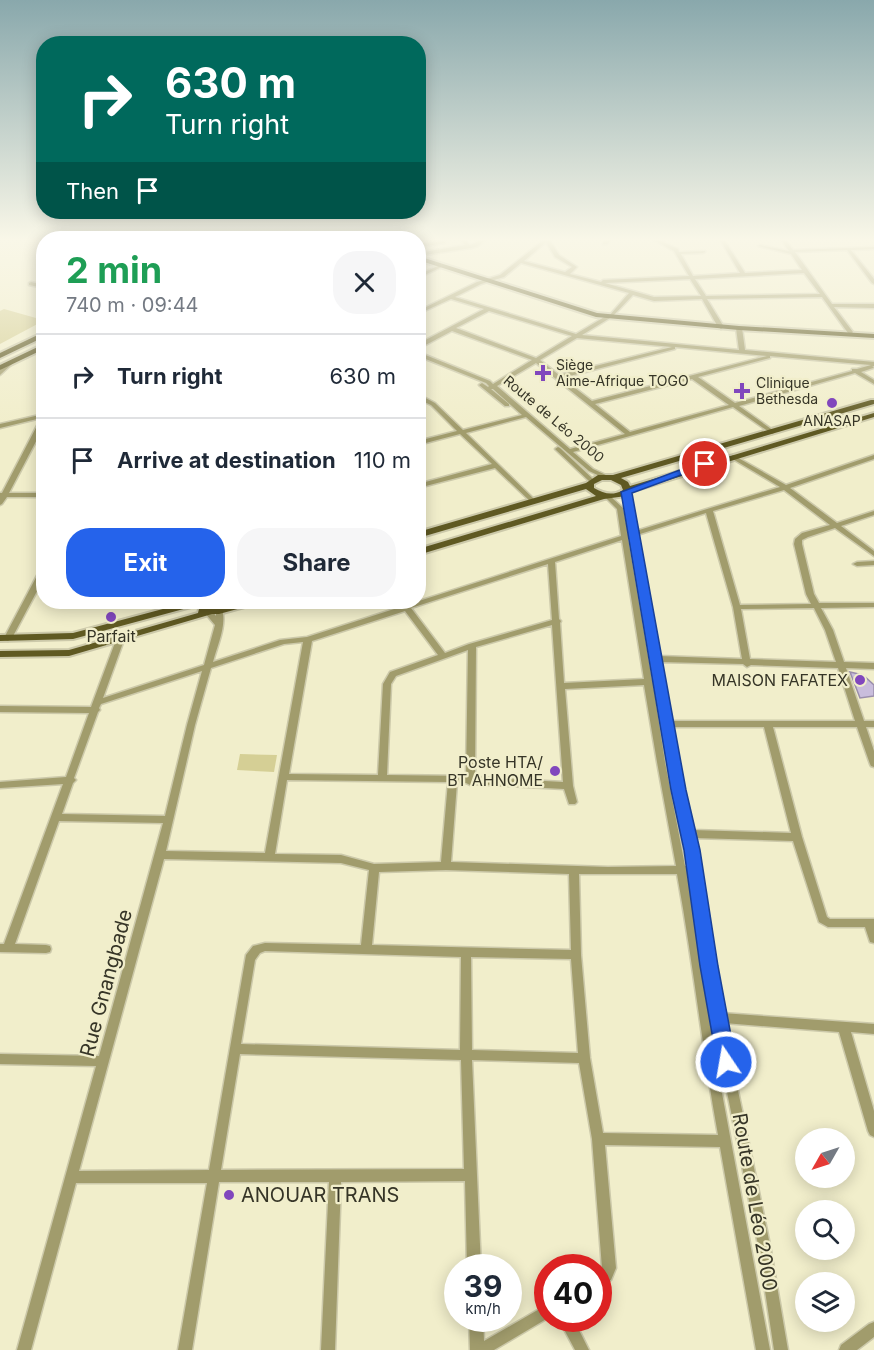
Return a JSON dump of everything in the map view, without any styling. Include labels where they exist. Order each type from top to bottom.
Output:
[{"type":"main road","points":[[556,301],[609,316],[874,335]]},
{"type":"main road","points":[[721,325],[739,328],[874,335]]},
{"type":"main road","points":[[0,356],[36,338]]},
{"type":"main road","points":[[0,368],[36,350]]},
{"type":"main road","points":[[426,534],[610,477],[874,402]]},
{"type":"main road","points":[[426,550],[605,497],[619,496],[626,491],[733,457],[874,415]]},
{"type":"main road","points":[[610,477],[625,484],[626,491]]},
{"type":"main road","points":[[591,483],[593,492],[605,497]]},
{"type":"main road","points":[[4,638],[74,636],[174,609]]},
{"type":"main road","points":[[0,654],[60,655],[120,640],[216,610]]},
{"type":"street","points":[[426,309],[442,301]]},
{"type":"street","points":[[463,301],[577,336],[874,365]]},
{"type":"street","points":[[491,388],[609,316],[624,301]]},
{"type":"street","points":[[708,301],[721,325]]},
{"type":"street","points":[[829,301],[850,332]]},
{"type":"street","points":[[833,305],[874,306]]},
{"type":"street","points":[[426,343],[488,309]]},
{"type":"street","points":[[739,328],[742,352]]},
{"type":"street","points":[[453,329],[536,360],[628,433]]},
{"type":"street","points":[[559,377],[679,346]]},
{"type":"street","points":[[592,403],[775,355]]},
{"type":"street","name":"Route de Léo 2000","points":[[426,359],[491,388],[591,470],[610,477]]},
{"type":"street","points":[[837,360],[874,382]]},
{"type":"street","points":[[0,373],[9,364]]},
{"type":"street","points":[[569,451],[874,365]]},
{"type":"street","points":[[694,377],[772,432]]},
{"type":"street","points":[[426,403],[462,432],[534,502]]},
{"type":"street","points":[[426,441],[525,416]]},
{"type":"street","name":"Route de Léo 2000","points":[[525,416],[591,483]]},
{"type":"street","points":[[0,426],[36,419]]},
{"type":"street","points":[[23,421],[36,428]]},
{"type":"street","points":[[0,503],[36,435]]},
{"type":"street","points":[[733,457],[785,488],[874,554]]},
{"type":"street","points":[[426,601],[628,535],[785,488],[874,457]]},
{"type":"street","points":[[426,484],[497,465]]},
{"type":"street","name":"Route de Léo 2000","points":[[626,491],[628,535],[650,682],[704,1017],[763,1350]]},
{"type":"street","points":[[3,495],[36,495]]},
{"type":"street","name":"Route de Léo 2000","points":[[605,497],[620,508],[658,659],[667,724],[695,870],[717,1017],[764,1245],[781,1350]]},
{"type":"street","points":[[709,510],[737,607],[747,664]]},
{"type":"street","points":[[874,513],[799,538],[801,565],[810,594],[829,630],[874,764]]},
{"type":"street","points":[[551,560],[568,786],[572,802]]},
{"type":"street","points":[[857,564],[874,563]]},
{"type":"street","points":[[4,638],[36,585]]},
{"type":"street","points":[[737,607],[874,604]]},
{"type":"street","points":[[0,709],[97,706],[283,642],[308,639],[400,609]]},
{"type":"street","points":[[408,609],[443,656]]},
{"type":"street","name":"Rue Gnangbade","points":[[24,1350],[160,855],[218,624],[216,610]]},
{"type":"street","points":[[382,778],[389,681],[398,671],[557,621]]},
{"type":"street","points":[[269,858],[308,639]]},
{"type":"street","points":[[46,949],[4,948],[71,780],[120,640]]},
{"type":"street","points":[[470,782],[472,646]]},
{"type":"street","points":[[658,659],[747,664],[874,666]]},
{"type":"street","points":[[561,686],[650,682]]},
{"type":"street","points":[[667,724],[874,724]]},
{"type":"street","points":[[768,725],[797,837],[823,919],[828,923],[871,923],[874,939]]},
{"type":"street","points":[[284,777],[453,779],[470,782],[568,786]]},
{"type":"street","points":[[446,866],[453,779]]},
{"type":"street","points":[[0,784],[71,780]]},
{"type":"street","points":[[57,817],[168,820]]},
{"type":"street","points":[[689,834],[797,837]]},
{"type":"street","points":[[160,855],[341,859],[374,868],[446,866],[695,870]]},
{"type":"street","points":[[366,949],[374,868]]},
{"type":"street","points":[[573,868],[576,956],[584,1058],[598,1139],[608,1254]]},
{"type":"street","points":[[185,1350],[237,1049],[250,958],[257,950],[265,947],[576,956]]},
{"type":"street","points":[[466,953],[466,1054],[474,1254]]},
{"type":"street","points":[[704,1017],[874,1029]]},
{"type":"street","points":[[844,1028],[874,1131]]},
{"type":"street","points":[[237,1049],[584,1058]]},
{"type":"street","points":[[0,1059],[103,1062]]},
{"type":"street","points":[[598,1139],[725,1141]]},
{"type":"street","points":[[71,1177],[215,1174],[471,1175]]},
{"type":"street","points":[[328,1350],[335,1175]]},
{"type":"street","points":[[477,1332],[479,1350],[534,1319]]},
{"type":"street","points":[[846,1350],[874,1329]]},
{"type":"street","points":[[572,1332],[582,1350]]},
{"type":"shaded area","points":[[4,309],[36,318],[36,325],[0,344],[0,311]]},
{"type":"shaded area","points":[[240,754],[277,755],[274,772],[237,770]]},
{"type":"building","name":"MAISON FAFATEX","points":[[850,672],[863,675],[874,685],[874,696],[860,698]]},
{"type":"place","name":"Siège Aime-Afrique TOGO","points":[[543,373]]},
{"type":"place","name":"Clinique Bethesda","points":[[742,391]]},
{"type":"place","name":"ANASAP","points":[[832,403]]},
{"type":"place","name":"Parfait","points":[[111,617]]},
{"type":"place","name":"MAISON FAFATEX","points":[[860,680]]},
{"type":"place","name":"Poste HTA/ BT AHNOME","points":[[555,771]]},
{"type":"place","name":"ANOUAR TRANS","points":[[229,1195]]},
{"type":"route","points":[[705,464],[626,492],[647,615],[658,659],[672,753],[692,850],[726,1062]]}]
